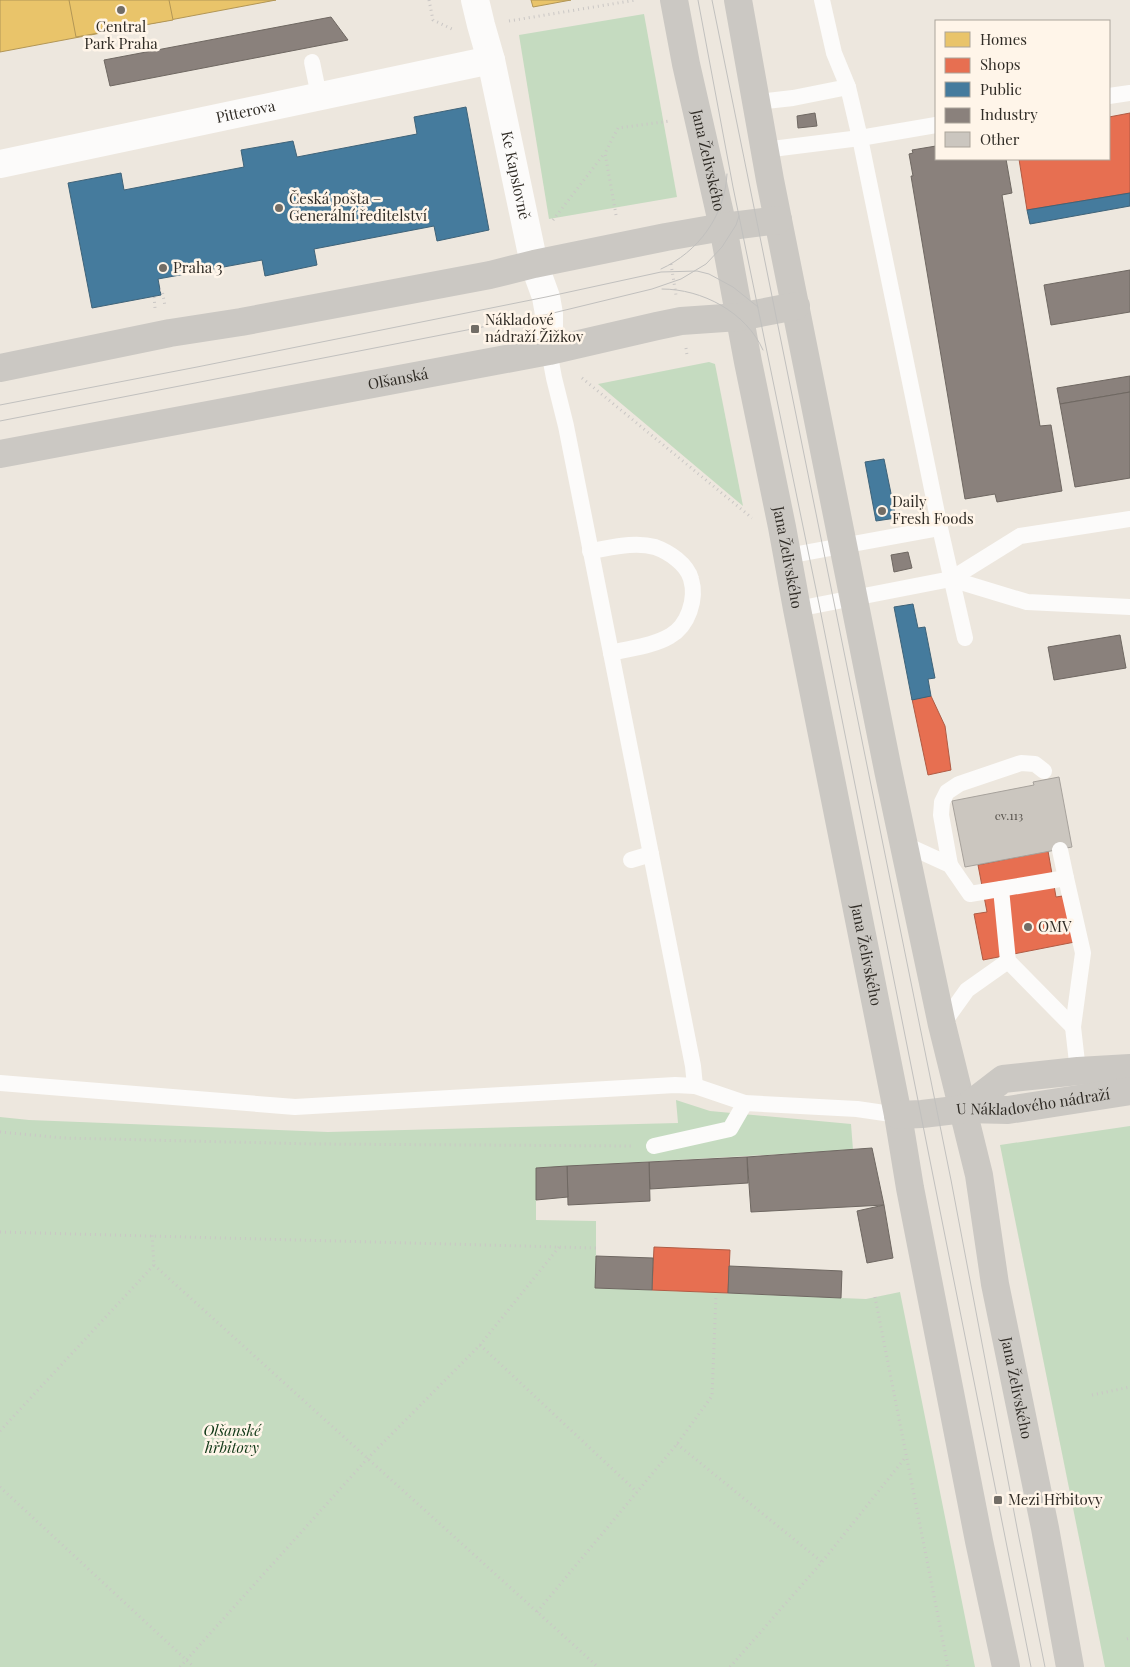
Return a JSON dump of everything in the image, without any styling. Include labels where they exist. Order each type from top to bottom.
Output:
[{"type":"main road","name":"Jana Želivského","points":[[674,0],[688,73],[723,227],[739,317],[898,1115],[910,1188],[1006,1667]]},
{"type":"main road","name":"Jana Želivského","points":[[738,0],[764,150],[904,844],[942,1025],[979,1175],[995,1284],[1045,1528],[1070,1667]]},
{"type":"main road","points":[[0,368],[170,333],[241,322],[490,275],[666,237],[778,220]]},
{"type":"main road","name":"Olšanská","points":[[0,454],[549,351],[632,331],[681,322],[739,317],[796,306]]},
{"type":"main road","name":"U Nákladového nádraží","points":[[964,1109],[1003,1079],[1130,1068]]},
{"type":"main road","name":"U Nákladového nádraží","points":[[964,1109],[1008,1110],[1130,1091]]},
{"type":"main road","points":[[898,1115],[964,1109]]},
{"type":"street","name":"Ke Kapslovně","points":[[476,0],[491,60],[534,264],[550,314],[549,351]]},
{"type":"street","name":"Pitterova","points":[[0,164],[491,60]]},
{"type":"lane","points":[[822,0],[834,53],[848,87],[860,138],[940,528],[965,638]]},
{"type":"lane","points":[[312,62],[319,96]]},
{"type":"lane","points":[[757,102],[793,98],[848,87]]},
{"type":"lane","points":[[1110,96],[1130,93]]},
{"type":"lane","points":[[764,150],[860,138],[935,125]]},
{"type":"lane","points":[[549,351],[566,426],[693,1066],[695,1086]]},
{"type":"lane","points":[[797,609],[951,579],[1020,536],[1130,518]]},
{"type":"lane","points":[[787,556],[940,528]]},
{"type":"lane","points":[[590,551],[633,545],[654,547],[670,555],[684,566],[691,578],[693,594],[691,608],[684,623],[672,636],[655,643],[611,653]]},
{"type":"lane","points":[[951,579],[1026,602],[1130,607]]},
{"type":"lane","points":[[1044,771],[1035,764],[1021,763],[958,784],[947,792],[942,802],[942,815],[950,865],[970,894],[1066,878]]},
{"type":"lane","points":[[904,844],[950,865]]},
{"type":"lane","points":[[1038,1106],[1068,1088],[1078,1071],[1073,1027],[1082,953],[1060,850]]},
{"type":"lane","points":[[631,860],[651,854]]},
{"type":"lane","points":[[1001,890],[1008,961],[1073,1027]]},
{"type":"lane","points":[[942,1025],[967,990],[1008,961]]},
{"type":"lane","points":[[0,1083],[296,1106],[675,1085],[695,1086],[745,1103],[857,1109],[898,1115]]},
{"type":"lane","points":[[654,1146],[730,1129],[745,1103]]},
{"type":"path","points":[[429,0],[433,20],[454,30]]},
{"type":"path","points":[[504,22],[636,0]]},
{"type":"path","points":[[552,220],[605,153],[618,128],[672,121]]},
{"type":"path","points":[[605,153],[616,215]]},
{"type":"path","points":[[666,237],[687,355]]},
{"type":"path","points":[[160,290],[162,290],[165,306]]},
{"type":"path","points":[[154,297],[155,308]]},
{"type":"path","points":[[582,378],[754,520]]},
{"type":"path","points":[[0,1132],[64,1138],[314,1144],[654,1146]]},
{"type":"path","points":[[0,1232],[596,1248]]},
{"type":"path","points":[[152,1235],[154,1265],[598,1667]]},
{"type":"path","points":[[180,1667],[368,1458],[480,1345],[560,1246]]},
{"type":"path","points":[[0,1431],[154,1265]]},
{"type":"path","points":[[538,1612],[677,1444],[712,1396],[716,1296]]},
{"type":"path","points":[[875,1297],[948,1667]]},
{"type":"path","points":[[480,1345],[637,1492]]},
{"type":"path","points":[[1092,1395],[1130,1386]]},
{"type":"path","points":[[677,1444],[822,1562]]},
{"type":"path","points":[[730,1667],[822,1562],[906,1458]]},
{"type":"path","points":[[0,1487],[194,1667]]},
{"type":"green space","points":[[644,14],[677,197],[549,219],[519,35]]},
{"type":"green space","points":[[709,362],[715,364],[743,506],[598,384]]},
{"type":"green space","name":"Olšanské hřbitovy","points":[[676,1100],[710,1111],[851,1124],[853,1150],[536,1168],[536,1220],[596,1221],[596,1288],[866,1299],[900,1292],[975,1667],[0,1667],[0,1117],[29,1120],[328,1132],[678,1123]]},
{"type":"green space","points":[[1130,1126],[1130,1667],[1105,1667],[1000,1145]]},
{"type":"building: Homes","points":[[0,0],[276,0],[0,52]]},
{"type":"building: Homes","name":"Central Park Praha","points":[[69,0],[169,0],[173,20],[76,37]]},
{"type":"building: Homes","points":[[531,0],[571,0],[533,7]]},
{"type":"building: Shops","points":[[1130,113],[1130,193],[1027,210],[1019,160],[1110,160],[1110,117]]},
{"type":"building: Shops","points":[[931,696],[945,726],[951,770],[928,775],[912,699]]},
{"type":"building: Shops","points":[[1048,851],[1056,897],[1075,894],[1085,940],[983,960],[974,914],[987,912],[978,865]]},
{"type":"building: Shops","points":[[654,1247],[730,1250],[728,1293],[652,1290]]},
{"type":"building: Public","name":"Česká pošta – Generální ředitelství","points":[[466,107],[489,230],[437,241],[434,226],[314,249],[317,265],[265,276],[262,260],[158,279],[161,295],[92,308],[68,183],[121,173],[124,190],[244,167],[241,150],[293,141],[297,157],[417,134],[414,117]]},
{"type":"building: Public","points":[[1130,193],[1130,206],[1030,224],[1027,210]]},
{"type":"building: Public","points":[[884,459],[896,518],[876,521],[865,462]]},
{"type":"building: Public","points":[[913,604],[918,628],[925,627],[935,678],[928,679],[931,696],[912,700],[894,607]]},
{"type":"building: Industry","points":[[331,17],[348,40],[110,86],[104,60]]},
{"type":"building: Industry","points":[[815,113],[817,126],[798,128],[797,116]]},
{"type":"building: Industry","points":[[935,146],[935,160],[1006,160],[1012,193],[1002,195],[1040,426],[1051,425],[1062,491],[997,502],[995,494],[965,499],[911,176],[913,176],[909,154],[913,153],[912,150]]},
{"type":"building: Industry","points":[[1130,270],[1130,312],[1051,325],[1044,285]]},
{"type":"building: Industry","points":[[1130,376],[1130,392],[1060,404],[1057,388]]},
{"type":"building: Industry","points":[[1130,392],[1130,478],[1075,487],[1060,404]]},
{"type":"building: Industry","points":[[908,552],[912,568],[894,572],[891,555]]},
{"type":"building: Industry","points":[[1120,635],[1126,668],[1054,680],[1048,647]]},
{"type":"building: Industry","points":[[872,1148],[884,1205],[751,1212],[747,1157]]},
{"type":"building: Industry","points":[[747,1157],[748,1183],[650,1189],[649,1162]]},
{"type":"building: Industry","points":[[649,1162],[650,1201],[568,1205],[567,1166]]},
{"type":"building: Industry","points":[[567,1166],[568,1197],[536,1200],[536,1168]]},
{"type":"building: Industry","points":[[884,1205],[893,1258],[867,1263],[857,1211]]},
{"type":"building: Industry","points":[[596,1256],[653,1258],[652,1290],[595,1288]]},
{"type":"building: Industry","points":[[729,1266],[842,1271],[841,1298],[728,1293]]},
{"type":"building: Other","points":[[1059,777],[1072,847],[965,867],[952,801],[1034,785],[1033,782]]},
{"type":"tram line","points":[[698,0],[733,187],[819,604],[1031,1667]]},
{"type":"tram line","points":[[712,0],[951,1180],[1045,1667]]},
{"type":"tram line","points":[[661,269],[687,253],[707,231],[721,204],[727,174]]},
{"type":"tram line","points":[[0,421],[549,314],[652,289],[681,279],[706,264],[722,247],[736,225],[739,216]]},
{"type":"tram line","points":[[0,405],[546,297],[661,272],[697,271],[709,274],[733,287],[758,307]]},
{"type":"tram line","points":[[662,289],[692,293],[721,305],[746,324],[763,350]]},
{"type":"place","name":"Central Park Praha","points":[[121,10]]},
{"type":"place","name":"Česká pošta – Generální ředitelství","points":[[279,208]]},
{"type":"place","name":"Praha 3","points":[[163,268]]},
{"type":"place","name":"Nákladové nádraží Žižkov","points":[[475,329]]},
{"type":"place","name":"Daily Fresh Foods","points":[[882,511]]},
{"type":"place","name":"OMV","points":[[1028,927]]},
{"type":"place","name":"Mezi Hřbitovy","points":[[998,1500]]}]
